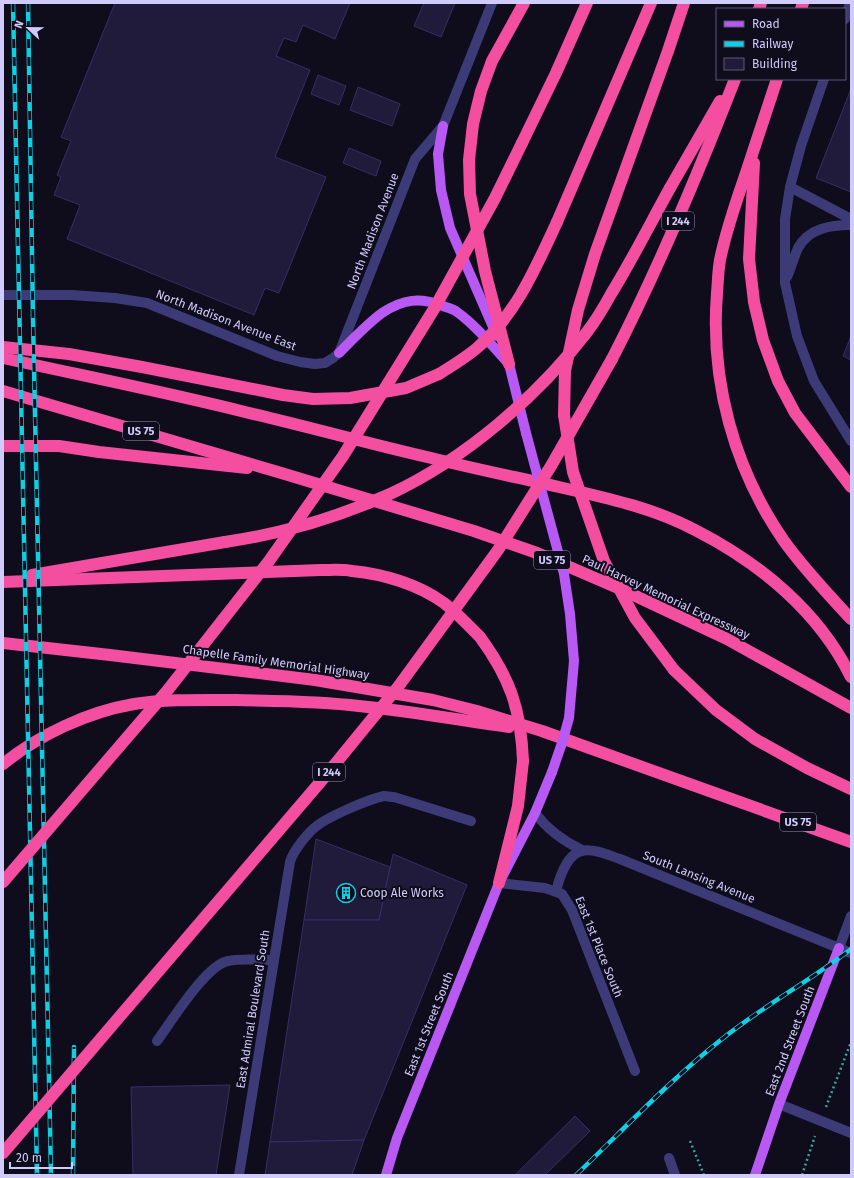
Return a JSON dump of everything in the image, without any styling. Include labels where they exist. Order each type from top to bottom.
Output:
[{"type":"highway","points":[[509,364],[485,270],[470,194],[469,160],[473,124],[481,91],[492,61],[524,3]]},
{"type":"highway","points":[[3,882],[167,691],[269,561],[342,456],[434,309],[496,198],[556,73],[587,3]]},
{"type":"highway","points":[[3,347],[69,354],[283,395],[313,399],[350,398],[406,388],[439,374],[478,347],[503,321],[529,282],[557,222],[651,3]]},
{"type":"highway","points":[[684,3],[595,254],[578,310],[565,371],[564,415],[573,472],[604,561],[635,618],[674,670],[716,710],[755,739],[807,768],[851,789]]},
{"type":"highway","points":[[3,581],[260,537],[320,520],[390,494],[456,456],[487,433],[525,401],[587,332],[628,266],[670,188],[733,80]]},
{"type":"highway","name":"I 244","points":[[3,1152],[322,780],[398,687],[498,550],[551,466],[612,359],[654,273],[689,195],[734,80]]},
{"type":"highway","points":[[777,80],[728,224],[719,262],[716,331],[723,397],[731,432],[744,468],[760,502],[784,541],[804,567],[851,619]]},
{"type":"highway","points":[[754,147],[750,259],[754,302],[763,340],[778,381],[795,412],[851,487]]},
{"type":"highway","points":[[3,358],[244,411],[427,457],[600,496],[639,507],[696,530],[726,547],[789,594],[810,615],[833,645],[851,676]]},
{"type":"highway","name":"US 75","points":[[3,391],[278,472]]},
{"type":"highway","points":[[3,446],[59,446],[99,452],[278,472]]},
{"type":"highway","name":"Paul Harvey Memorial Expressway","points":[[278,472],[474,531],[537,553],[625,590],[727,639],[851,708]]},
{"type":"highway","points":[[3,581],[350,570],[394,579],[431,595],[444,603],[461,617],[480,637],[494,657],[507,680],[514,699],[520,726],[523,761],[518,806],[499,883]]},
{"type":"highway","name":"Chapelle Family Memorial Highway","points":[[3,643],[349,685],[433,700],[477,711],[542,732]]},
{"type":"highway","points":[[3,764],[43,737],[65,725],[102,712],[133,704],[186,700],[302,701],[359,706],[542,732]]},
{"type":"highway","name":"US 75","points":[[542,732],[851,842]]},
{"type":"main road","name":"East 1st Street South","points":[[386,1175],[397,1138],[499,883],[535,813],[552,772],[569,718],[574,661],[570,614],[564,574],[509,364],[450,228],[441,190],[438,154],[443,126]]},
{"type":"main road","points":[[340,353],[382,313],[396,305],[408,301],[422,300],[456,311],[468,321],[509,364]]},
{"type":"main road","name":"East 2nd Street South","points":[[755,1175],[779,1104],[817,1009],[839,948]]},
{"type":"street","name":"North Madison Avenue","points":[[340,353],[416,159],[443,126],[492,3]]},
{"type":"street","points":[[846,15],[850,3]]},
{"type":"street","points":[[824,80],[801,146],[790,187],[786,219],[785,283],[797,336],[814,381],[851,441]]},
{"type":"street","points":[[790,187],[851,219]]},
{"type":"street","points":[[785,283],[798,248],[806,238],[824,227],[834,225],[851,225]]},
{"type":"street","name":"North Madison Avenue East","points":[[3,295],[71,295],[115,298],[147,303],[277,356],[300,362],[314,364],[325,363],[340,353]]},
{"type":"street","name":"East Admiral Boulevard South","points":[[239,1175],[290,862],[293,855],[311,831],[326,820],[374,799],[386,796],[394,797],[471,821]]},
{"type":"street","name":"South Lansing Avenue","points":[[535,813],[565,842],[582,850],[591,850],[620,859],[851,953]]},
{"type":"street","points":[[499,883],[545,888],[556,891],[566,865],[571,858],[582,850]]},
{"type":"street","name":"East 1st Place South","points":[[556,891],[562,894],[572,910],[635,1071]]},
{"type":"street","name":"East 2nd Street South","points":[[839,948],[851,916]]},
{"type":"street","points":[[157,1041],[204,977],[219,964],[228,960],[274,960]]},
{"type":"street","points":[[779,1104],[851,1133]]},
{"type":"street","points":[[669,1158],[675,1175]]},
{"type":"path","points":[[690,1141],[704,1175]]},
{"type":"building","points":[[115,3],[350,3],[335,39],[303,25],[296,42],[284,38],[276,56],[310,70],[275,157],[326,177],[279,293],[265,288],[254,315],[67,239],[80,205],[54,195],[61,177],[57,175],[71,141],[61,137]]},
{"type":"building","points":[[424,3],[455,3],[441,37],[414,26]]},
{"type":"building","points":[[318,75],[346,86],[339,105],[311,94]]},
{"type":"building","points":[[358,87],[400,104],[392,126],[350,110]]},
{"type":"building","points":[[851,89],[851,192],[816,178]]},
{"type":"building","points":[[349,148],[381,161],[376,176],[343,163]]},
{"type":"building","points":[[851,336],[851,360],[843,356]]},
{"type":"building","name":"Coop Ale Works","points":[[316,839],[390,867],[379,920],[304,920]]},
{"type":"building","points":[[393,854],[467,885],[364,1140],[270,1142],[304,920],[379,920]]},
{"type":"building","points":[[230,1085],[216,1175],[133,1175],[131,1087]]},
{"type":"building","points":[[575,1116],[590,1131],[545,1175],[515,1175]]},
{"type":"building","points":[[364,1140],[352,1175],[265,1175],[270,1142]]},
{"type":"railway","points":[[13,3],[37,1175]]},
{"type":"railway","points":[[28,3],[33,319],[51,1175]]},
{"type":"railway","points":[[576,1175],[684,1071],[722,1039],[851,949]]},
{"type":"railway","points":[[73,1175],[74,1047]]},
{"type":"place","name":"Coop Ale Works","points":[[346,893]]}]
